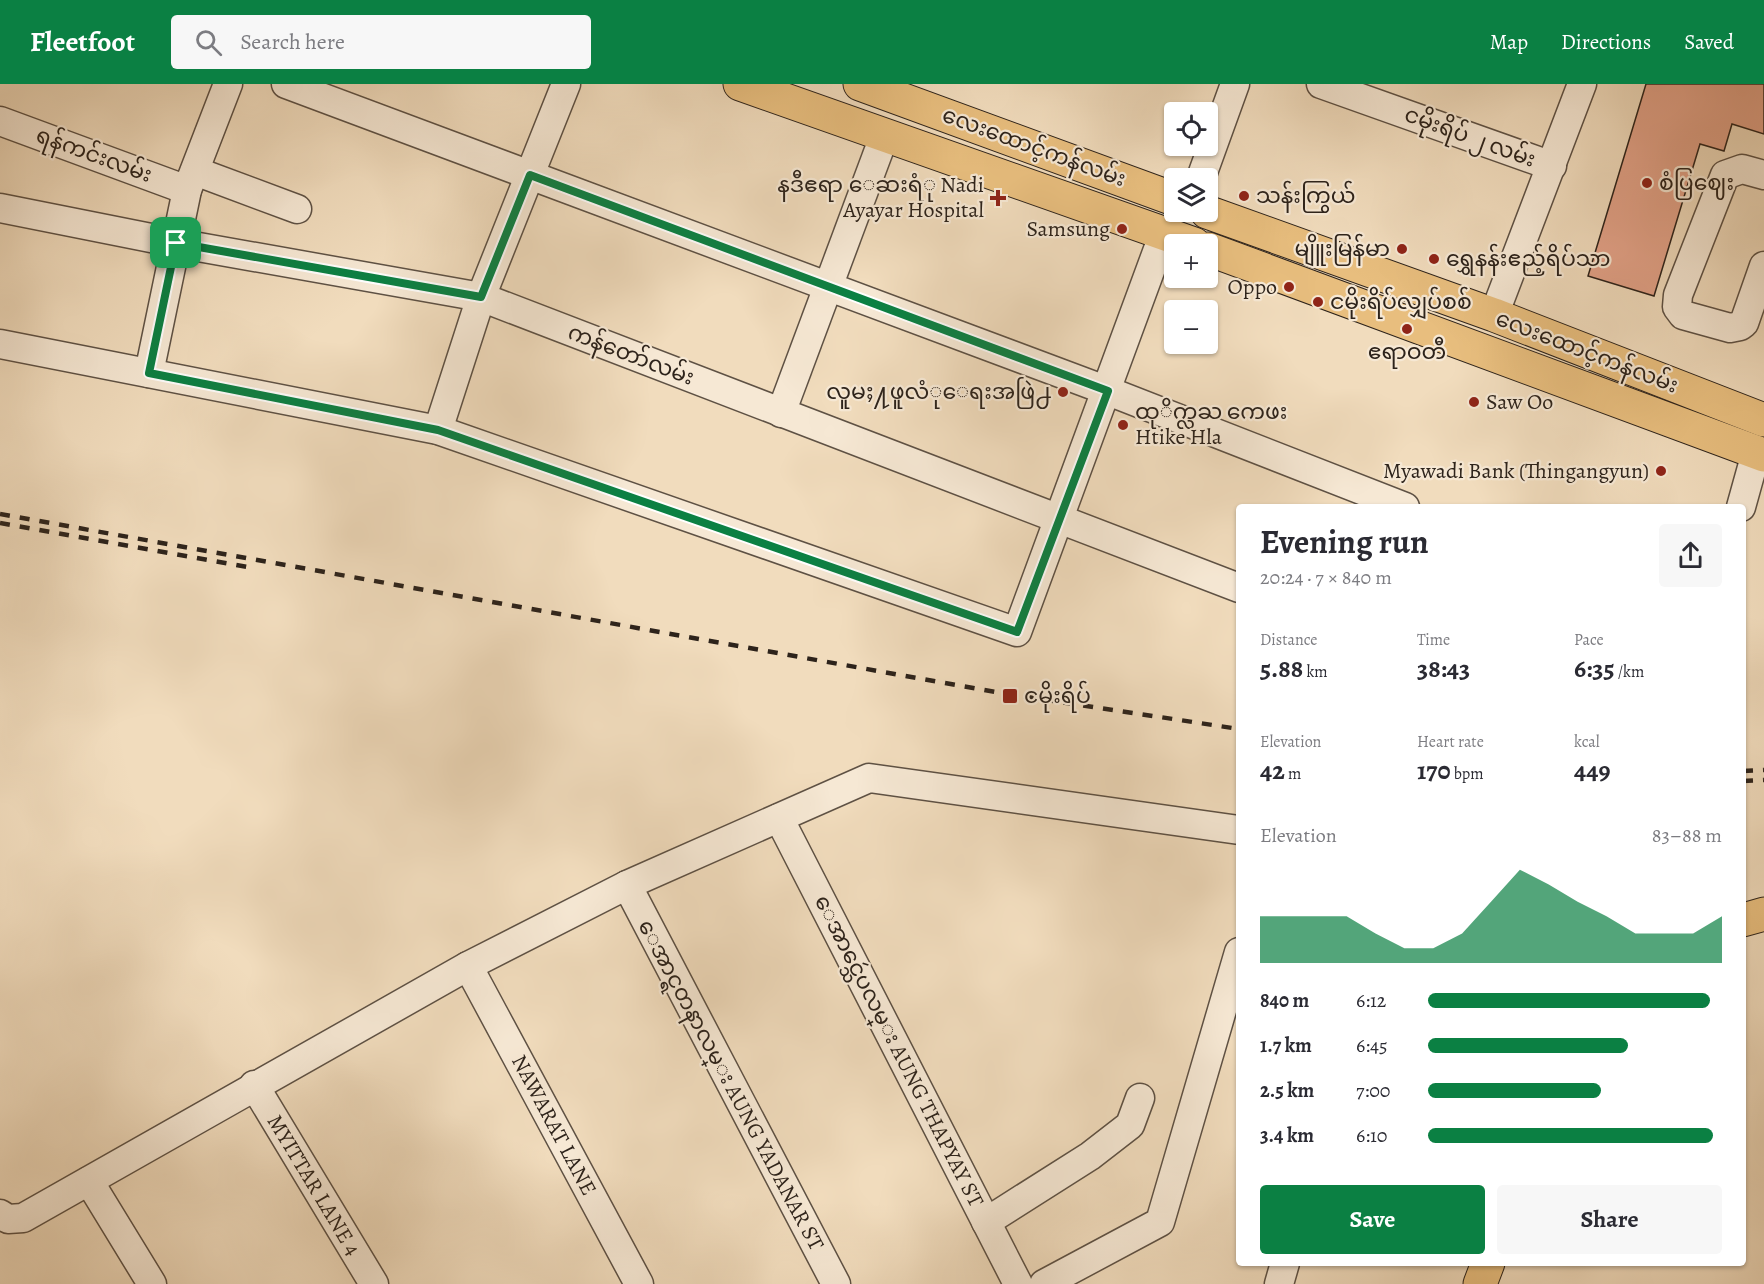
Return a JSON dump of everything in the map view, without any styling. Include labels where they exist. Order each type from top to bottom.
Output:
[{"type":"main road","name":"လေးထောင့်ကန်လမ်း","points":[[740,84],[1165,234]]},
{"type":"main road","name":"လေးထောင့်ကန်လမ်း","points":[[860,84],[902,91],[1067,159],[1164,195]]},
{"type":"main road","points":[[885,134],[902,91]]},
{"type":"main road","points":[[1054,194],[1067,159]]},
{"type":"main road","name":"လေးထောင့်ကန်လမ်း","points":[[1218,216],[1494,315],[1764,420]]},
{"type":"main road","name":"လေးထောင့်ကန်လမ်း","points":[[1218,253],[1761,445]]},
{"type":"main road","points":[[1746,919],[1764,914]]},
{"type":"main road","points":[[1480,1284],[1487,1266]]},
{"type":"street","points":[[149,373],[191,181],[228,84]]},
{"type":"street","points":[[286,84],[1108,391],[1397,504]]},
{"type":"street","points":[[438,430],[481,297],[566,84]]},
{"type":"street","points":[[1205,168],[1236,84]]},
{"type":"street","name":"ငမိုးရိပ် ၂ လမ်း","points":[[1321,84],[1552,166]]},
{"type":"street","points":[[1494,315],[1582,84]]},
{"type":"street","name":"ရန်ကင်းလမ်း","points":[[0,121],[191,181],[297,209]]},
{"type":"street","points":[[781,412],[885,134]]},
{"type":"street","points":[[1764,175],[1742,169],[1725,175],[1678,295],[1677,307],[1683,315],[1730,328],[1740,327],[1744,323],[1764,266]]},
{"type":"street","name":"ကန်တော်လမ်း","points":[[0,208],[176,243],[481,297],[1236,587]]},
{"type":"street","points":[[0,344],[438,430],[1017,632],[1108,391],[1164,271]]},
{"type":"street","points":[[1742,504],[1761,445]]},
{"type":"street","points":[[0,1214],[8,1219],[23,1218],[468,966],[627,885],[869,778],[1236,830]]},
{"type":"street","name":"ေအာင္သေဴပလမ္း AUNG THAPYAY ST","points":[[779,818],[1018,1284]]},
{"type":"street","name":"ေအာင္ရတနာလမ္း AUNG YADANAR ST","points":[[627,885],[836,1284]]},
{"type":"street","points":[[1044,1284],[1160,1222],[1236,962]]},
{"type":"street","name":"NAWARAT LANE","points":[[468,966],[639,1284]]},
{"type":"street","name":"MYITTAR LANE 4","points":[[255,1085],[374,1284]]},
{"type":"street","points":[[986,1222],[1090,1156],[1130,1125],[1140,1098]]},
{"type":"street","points":[[89,1181],[152,1284]]},
{"type":"street","points":[[1278,1284],[1284,1266]]},
{"type":"building","points":[[1646,84],[1764,84],[1764,134],[1732,124],[1724,151],[1700,144],[1654,296],[1588,276]]},
{"type":"railway","points":[[0,514],[1001,693],[1236,729]]},
{"type":"railway","points":[[0,523],[248,567]]},
{"type":"railway","points":[[1746,771],[1764,770]]},
{"type":"railway","points":[[1746,781],[1764,780]]},
{"type":"place","name":"စံပြဈေး","points":[[1647,183]]},
{"type":"place","name":"သန်းကြွယ်","points":[[1244,196]]},
{"type":"place","name":"နဒီဧရာ ေဆးရံု Nadi Ayayar Hospital","points":[[998,198]]},
{"type":"place","name":"Samsung","points":[[1122,229]]},
{"type":"place","name":"မျိူးမြန်မာ","points":[[1402,249]]},
{"type":"place","name":"ရွှေနန်းဧည့်ရိပ်သာ","points":[[1434,259]]},
{"type":"place","name":"Oppo","points":[[1289,287]]},
{"type":"place","name":"ငမိုးရိပ်လျှပ်စစ်","points":[[1318,302]]},
{"type":"place","name":"ဧရာဝတီ","points":[[1407,329]]},
{"type":"place","name":"လူမႈ႔ဖူလံုေရးအဖြဲ႕","points":[[1063,392]]},
{"type":"place","name":"Saw Oo","points":[[1474,402]]},
{"type":"place","name":"ထုိက္လႀ ကေဖး Htike Hla","points":[[1123,425]]},
{"type":"place","name":"Myawadi Bank (Thingangyun)","points":[[1661,471]]},
{"type":"place","name":"ငမိုးရိပ်","points":[[1010,696]]},
{"type":"route","points":[[530,175],[1108,391],[1017,632],[438,430],[149,373],[176,243],[481,297],[530,175]]}]
